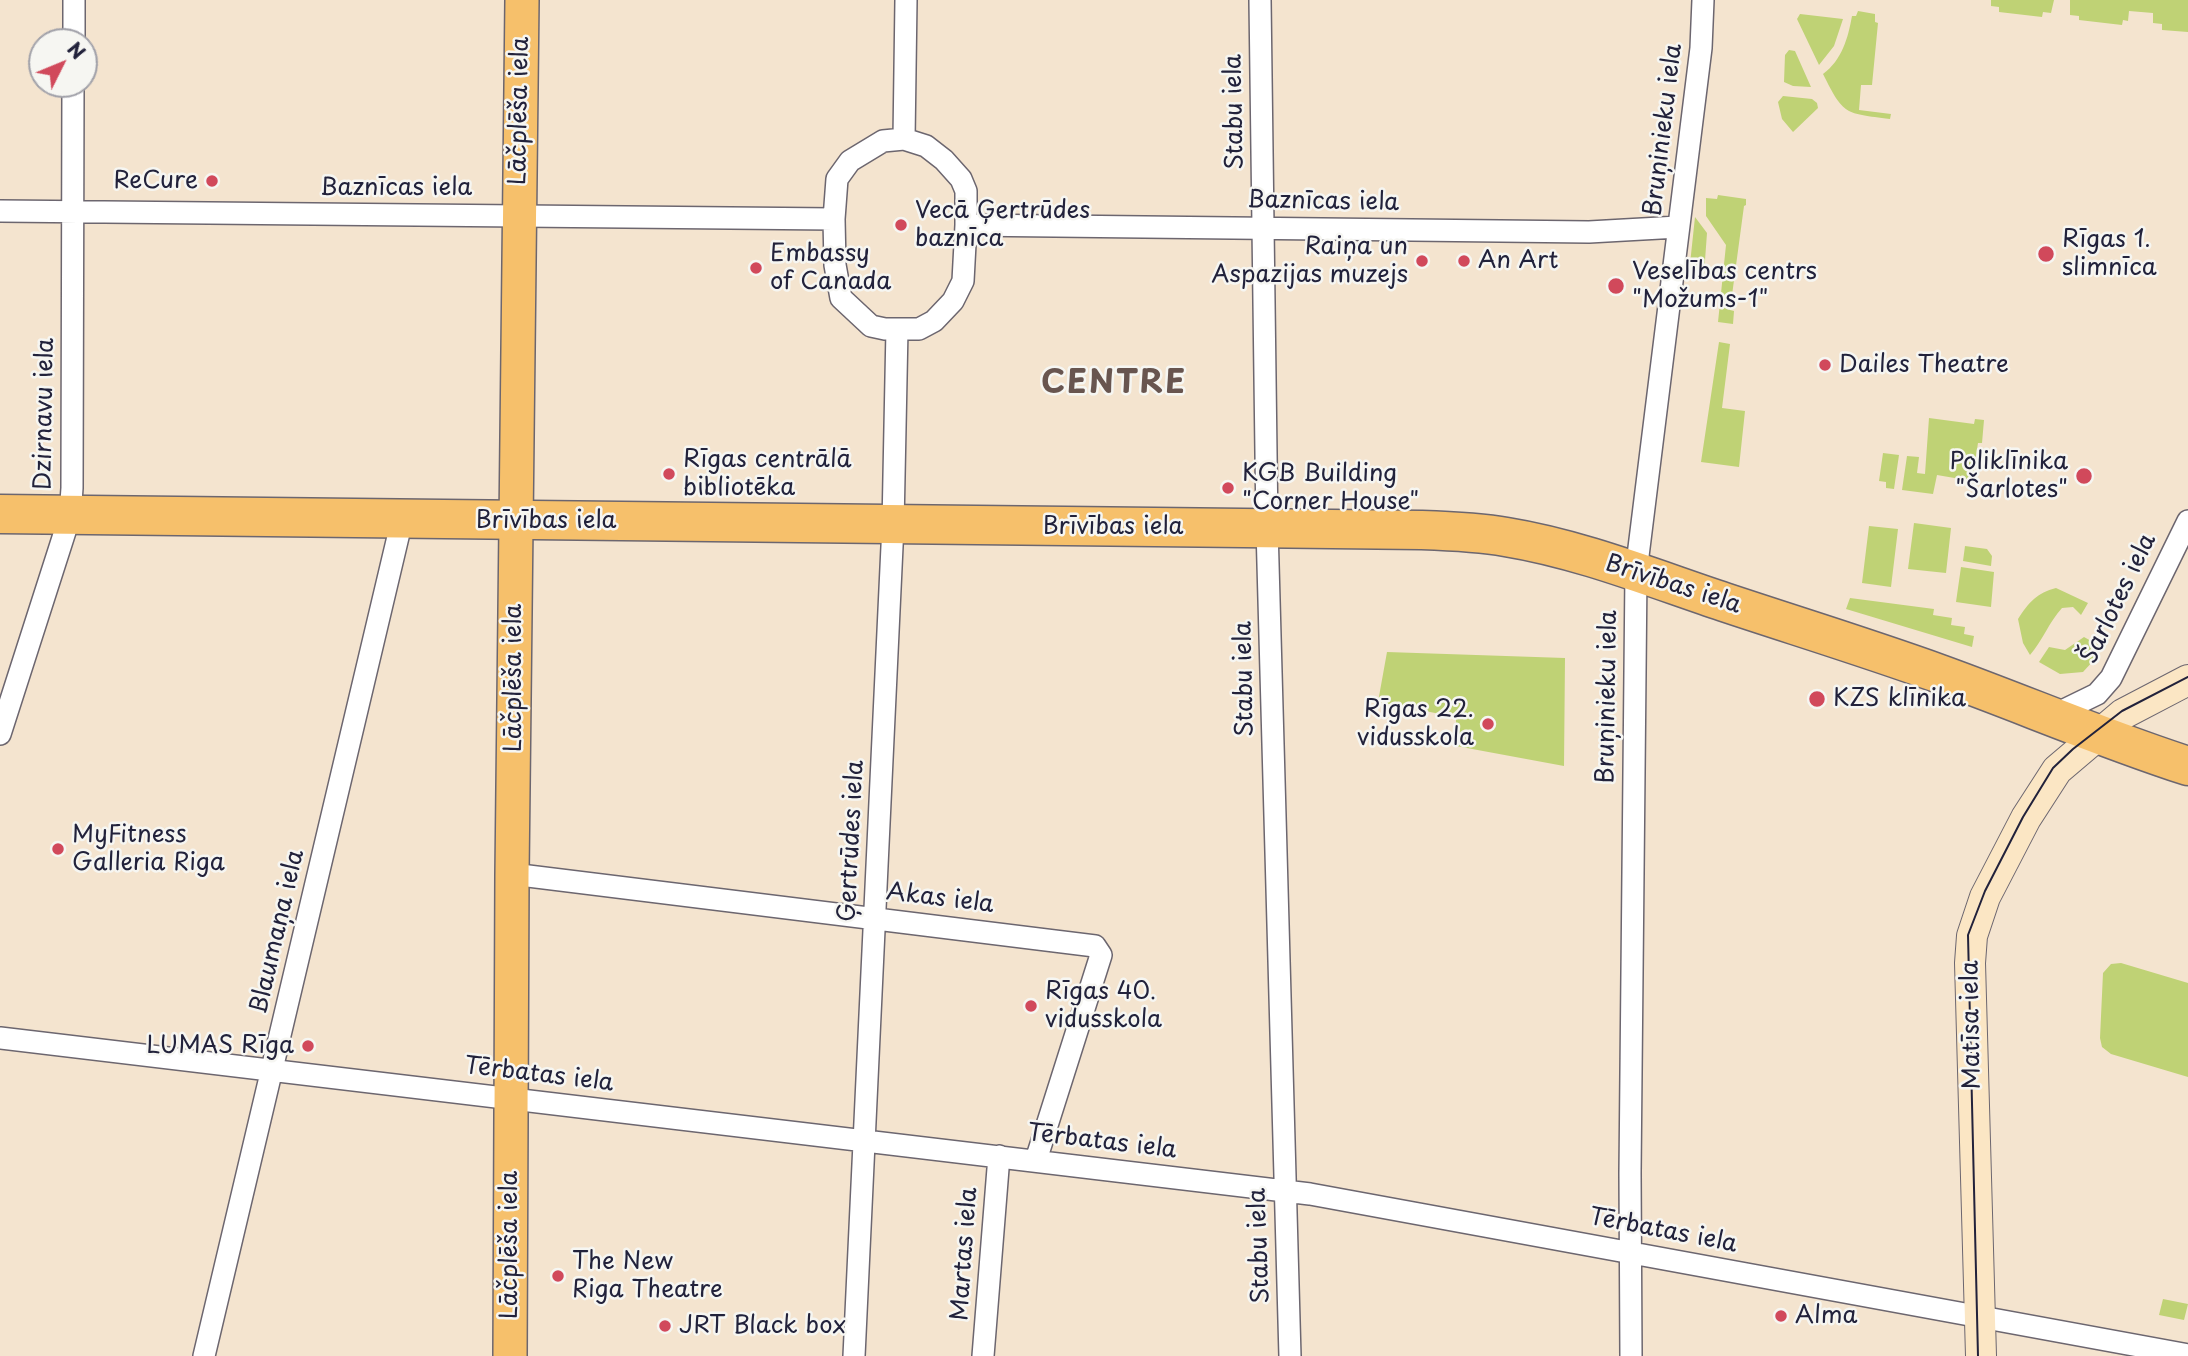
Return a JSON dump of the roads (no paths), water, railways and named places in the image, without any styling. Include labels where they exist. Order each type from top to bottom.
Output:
[{"type":"highway","name":"Brīvības iela","points":[[0,514],[1267,528],[1474,533],[1542,544],[1636,572],[1937,673],[2188,766]]},
{"type":"main road","name":"Lāčplēša iela","points":[[510,1356],[515,520],[522,0]]},
{"type":"street","points":[[74,0],[74,28]]},
{"type":"street","points":[[904,139],[906,0]]},
{"type":"street","name":"Stabu iela","points":[[1260,0],[1267,528],[1290,1356]]},
{"type":"street","name":"Bruņinieku iela","points":[[1631,1356],[1630,1173],[1636,572],[1701,48],[1703,0]]},
{"type":"street","name":"Dzirnavu iela","points":[[0,734],[70,516],[74,98]]},
{"type":"street","points":[[904,139],[926,146],[944,160],[961,179],[966,191],[966,225],[963,281],[953,301],[934,321],[919,328],[897,329],[871,326],[841,298],[835,265],[834,219],[837,179],[850,161],[883,141],[904,139]]},
{"type":"street","name":"Baznīcas iela","points":[[0,211],[834,219]]},
{"type":"street","name":"Baznīcas iela","points":[[966,225],[1589,232],[1678,227]]},
{"type":"street","name":"Ģertrūdes iela","points":[[854,1356],[893,525],[897,329]]},
{"type":"street","name":"Blaumaņa iela","points":[[204,1356],[402,520]]},
{"type":"street","name":"Šarlotes iela","points":[[2054,715],[2097,694],[2111,678],[2188,520]]},
{"type":"street","name":"Matīsa iela","points":[[1981,1356],[1970,963],[1972,936],[1985,898],[2037,799],[2063,763],[2135,706],[2188,680]]},
{"type":"street","name":"Akas iela","points":[[512,874],[1095,946],[1101,955],[1036,1160]]},
{"type":"street","name":"Tērbatas iela","points":[[0,1038],[1284,1191],[1631,1251],[2188,1355]]},
{"type":"street","name":"Martas iela","points":[[984,1356],[999,1156]]},
{"type":"tram line","points":[[1978,1356],[1968,935],[1985,891],[2023,817],[2053,768],[2122,711],[2188,677]]},
{"type":"place","name":"ReCure","points":[[212,181]]},
{"type":"place","name":"Vecā Ģertrūdes baznīca","points":[[901,225]]},
{"type":"place","name":"Rīgas 1. slimnīca","points":[[2046,254]]},
{"type":"place","name":"Raiņa un Aspazijas muzejs","points":[[1422,261]]},
{"type":"place","name":"An Art","points":[[1464,261]]},
{"type":"place","name":"Embassy of Canada","points":[[756,268]]},
{"type":"place","name":"Veselības centrs \"Možums-1\"","points":[[1616,286]]},
{"type":"place","name":"Dailes Theatre","points":[[1825,365]]},
{"type":"place","name":"Rīgas centrālā bibliotēka","points":[[669,474]]},
{"type":"place","name":"Poliklīnika \"Šarlotes\"","points":[[2084,476]]},
{"type":"place","name":"KGB Building \"Corner House\"","points":[[1228,488]]},
{"type":"place","name":"KZS klīnika","points":[[1817,699]]},
{"type":"place","name":"Rīgas 22. vidusskola","points":[[1488,724]]},
{"type":"place","name":"MyFitness Galleria Riga","points":[[58,849]]},
{"type":"place","name":"Rīgas 40. vidusskola","points":[[1031,1006]]},
{"type":"place","name":"LUMAS Rīga","points":[[308,1046]]},
{"type":"place","name":"The New Riga Theatre","points":[[558,1276]]},
{"type":"place","name":"Alma","points":[[1781,1316]]},
{"type":"place","name":"JRT Black box","points":[[665,1326]]},
{"type":"district","name":"CENTRE","points":[[1114,384]]}]
